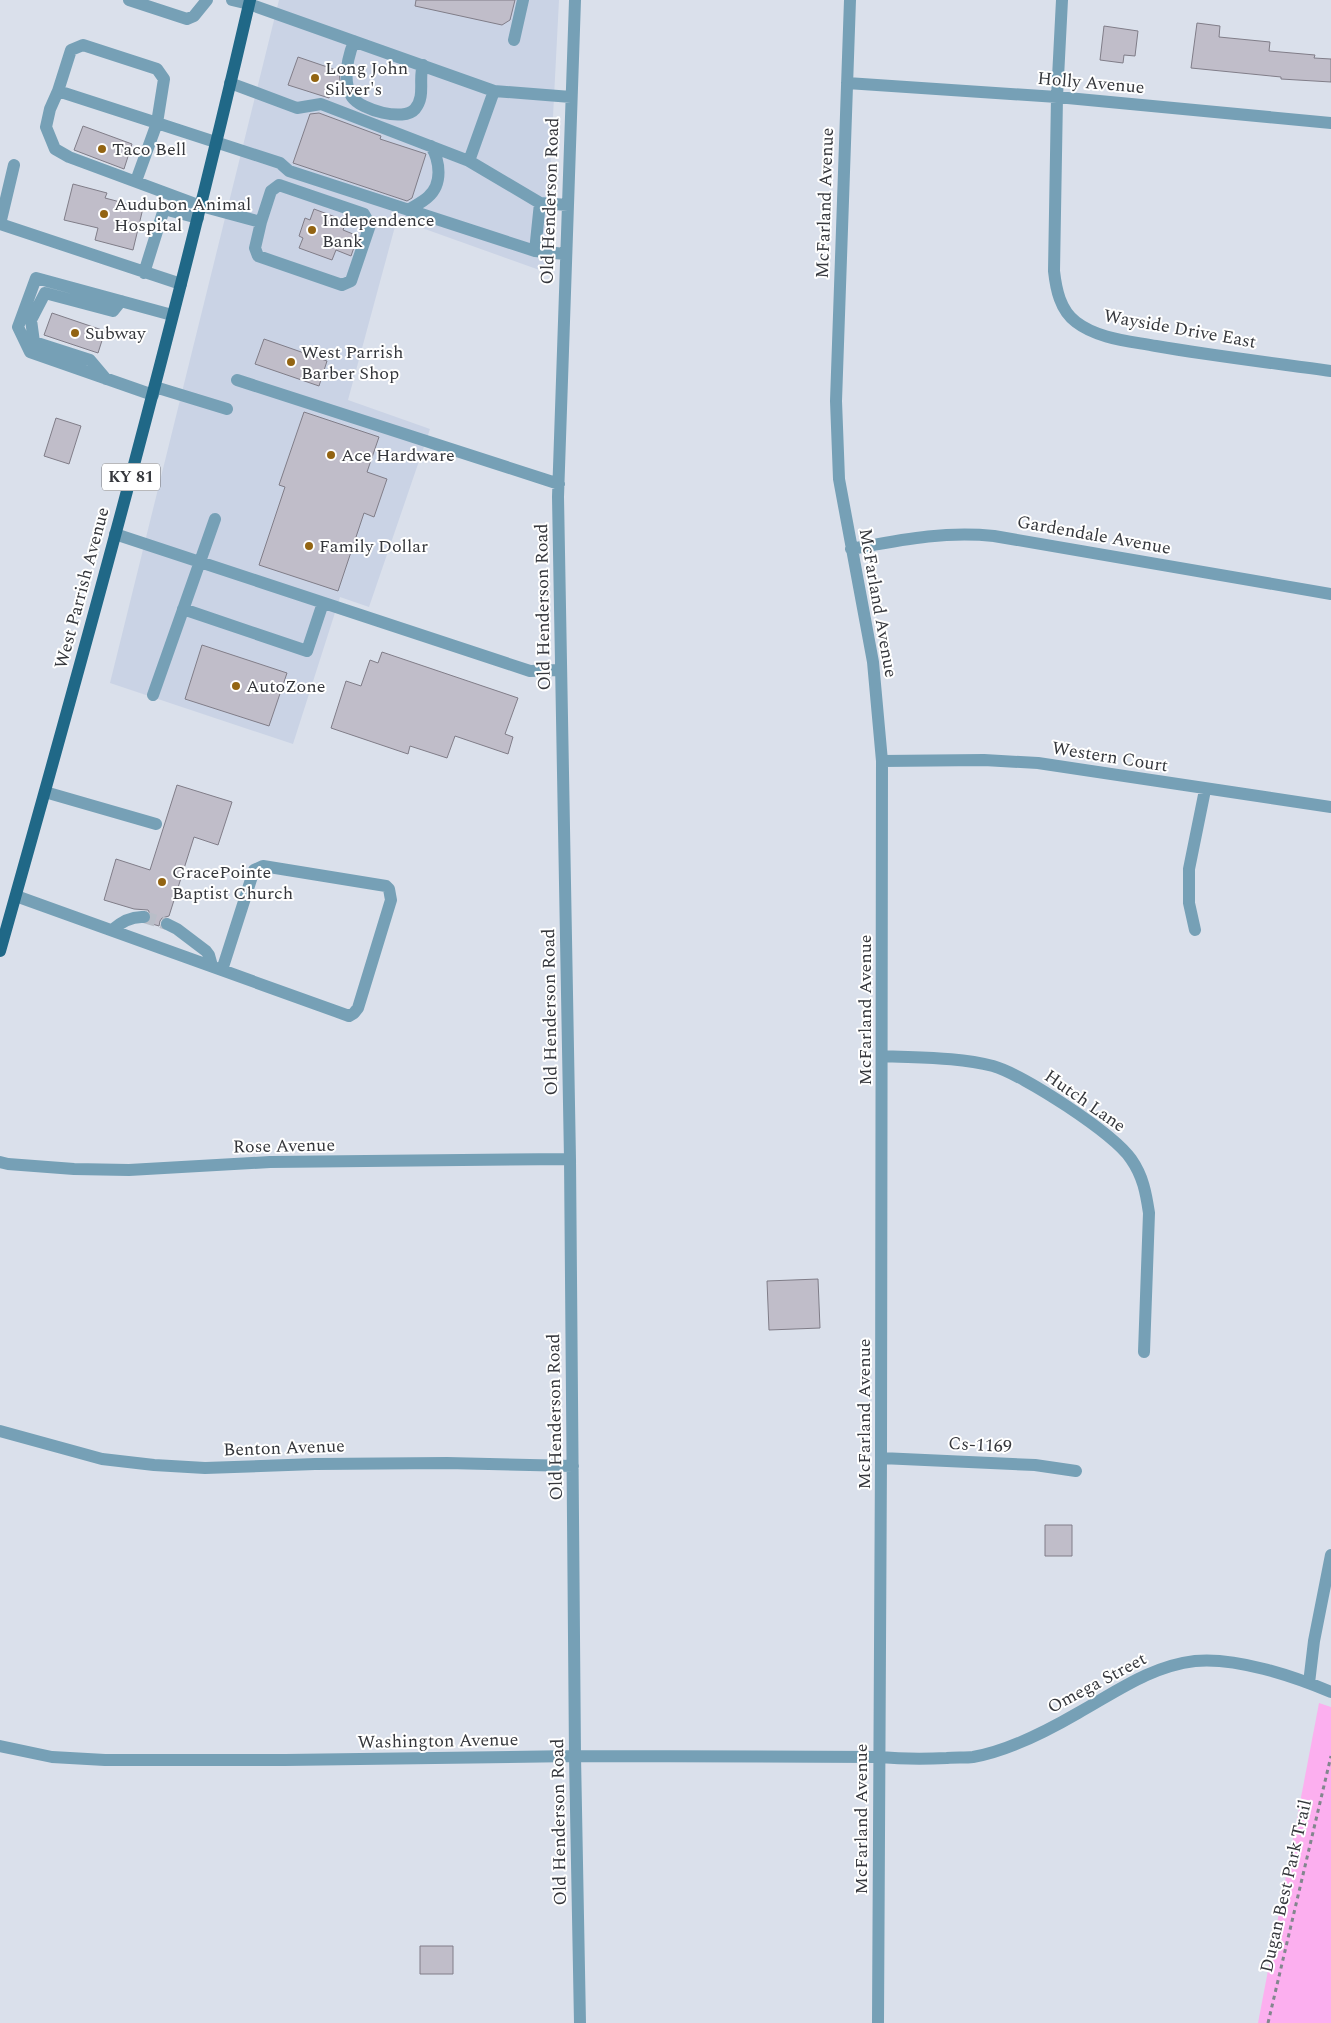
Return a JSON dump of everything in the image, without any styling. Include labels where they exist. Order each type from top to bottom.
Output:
[{"type":"main road","name":"West Parrish Avenue","points":[[0,951],[154,391],[200,212],[249,2]]},
{"type":"street","points":[[128,0],[188,19],[194,16],[207,0]]},
{"type":"street","points":[[232,0],[249,2],[494,91],[571,97]]},
{"type":"street","points":[[514,40],[524,0]]},
{"type":"street","name":"Old Henderson Road","points":[[574,0],[559,484],[570,1159],[575,1756],[580,2023]]},
{"type":"street","name":"McFarland Avenue","points":[[850,0],[836,401],[839,479],[874,662],[882,761],[878,2023]]},
{"type":"street","name":"Wayside Drive East","points":[[1062,0],[1057,97],[1054,271],[1056,290],[1064,308],[1075,322],[1092,332],[1113,338],[1192,352],[1331,370]]},
{"type":"street","points":[[354,41],[347,60],[348,80],[352,96],[362,105],[395,116],[407,115],[415,109],[420,98],[423,86],[420,75],[423,66]]},
{"type":"street","points":[[136,181],[157,123],[164,78],[157,69],[83,44],[71,50],[50,109],[46,127],[55,149],[69,157],[136,181],[200,212]]},
{"type":"street","points":[[230,83],[297,108],[321,104],[469,160],[540,203],[568,205]]},
{"type":"street","name":"Holly Avenue","points":[[847,83],[1057,97],[1331,123]]},
{"type":"street","points":[[58,90],[280,163],[289,171],[408,210],[535,251],[566,254]]},
{"type":"street","points":[[469,160],[494,91]]},
{"type":"street","points":[[408,210],[428,197],[436,183],[439,165],[431,146]]},
{"type":"street","points":[[14,165],[0,224],[181,284]]},
{"type":"street","points":[[279,185],[364,214],[370,225],[351,281],[342,285],[258,256],[255,248],[261,222],[271,191],[279,185]]},
{"type":"street","points":[[535,251],[540,203]]},
{"type":"street","points":[[144,273],[164,209],[200,212],[261,222]]},
{"type":"street","points":[[172,315],[36,278],[18,327],[30,352],[107,380],[227,409]]},
{"type":"street","points":[[107,380],[90,360],[34,342],[31,320],[46,293],[113,311],[121,301]]},
{"type":"street","points":[[237,380],[559,484]]},
{"type":"street","points":[[153,695],[215,519]]},
{"type":"street","points":[[115,534],[530,671],[561,670]]},
{"type":"street","name":"Gardendale Avenue","points":[[851,549],[929,535],[971,534],[994,536],[1331,594]]},
{"type":"street","points":[[183,609],[307,651],[323,603]]},
{"type":"street","name":"Western Court","points":[[882,761],[984,760],[1038,764],[1331,807]]},
{"type":"street","points":[[1195,930],[1189,903],[1189,869],[1206,790]]},
{"type":"street","points":[[45,792],[156,824]]},
{"type":"street","points":[[16,896],[349,1016],[358,1008],[391,900],[390,889],[386,886],[258,867],[254,870],[217,968]]},
{"type":"street","points":[[112,930],[119,923],[128,919],[144,917]]},
{"type":"street","points":[[167,924],[177,929],[206,951],[217,968]]},
{"type":"street","name":"Hutch Lane","points":[[882,1056],[973,1062],[1012,1073],[1088,1120],[1118,1144],[1130,1157],[1140,1173],[1146,1192],[1149,1213],[1144,1352]]},
{"type":"street","name":"Rose Avenue","points":[[0,1162],[74,1169],[129,1170],[270,1162],[570,1159]]},
{"type":"street","name":"Benton Avenue","points":[[0,1431],[102,1459],[154,1465],[205,1468],[315,1464],[447,1463],[573,1466]]},
{"type":"street","name":"Cs-1169","points":[[881,1458],[1035,1465],[1076,1470]]},
{"type":"street","points":[[1309,1682],[1314,1642],[1331,1555]]},
{"type":"street","name":"Omega Street","points":[[879,1757],[907,1759],[973,1757],[983,1754],[1011,1745],[1048,1728],[1078,1713],[1134,1680],[1165,1668],[1196,1661],[1243,1665],[1269,1670],[1309,1682],[1331,1692]]},
{"type":"street","name":"Washington Avenue","points":[[0,1746],[52,1757],[105,1760],[285,1760],[575,1756],[879,1757]]},
{"type":"path","name":"Dugan Best Park Trail","points":[[1268,2023],[1331,1756]]},
{"type":"shaded area","points":[[279,0],[559,0],[545,272],[397,219],[348,400],[430,429],[369,607],[340,597],[293,744],[110,683]]},
{"type":"shaded area","points":[[1319,1703],[1331,1707],[1331,2023],[1258,2023]]},
{"type":"building","points":[[416,0],[515,0],[510,20],[502,25],[415,6]]},
{"type":"building","points":[[1197,23],[1220,26],[1219,37],[1270,42],[1269,51],[1315,55],[1314,58],[1331,59],[1331,82],[1281,79],[1281,77],[1191,68]]},
{"type":"building","points":[[1104,26],[1138,31],[1135,56],[1124,55],[1123,63],[1100,60]]},
{"type":"building","name":"Long John Silver's","points":[[298,57],[339,71],[341,91],[332,88],[329,98],[288,85]]},
{"type":"building","points":[[319,113],[381,136],[380,139],[426,154],[412,198],[407,201],[293,163],[310,114]]},
{"type":"building","name":"Taco Bell","points":[[83,126],[132,144],[124,169],[74,150]]},
{"type":"building","name":"Audubon Animal Hospital","points":[[73,184],[107,193],[105,198],[143,208],[133,250],[95,240],[98,228],[64,220]]},
{"type":"building","points":[[314,209],[346,221],[343,230],[358,236],[351,256],[336,250],[332,260],[299,248],[303,238],[299,236],[305,218],[310,220]]},
{"type":"building","name":"Subway","points":[[52,313],[105,331],[98,353],[44,335]]},
{"type":"building","name":"West Parrish Barber Shop","points":[[264,339],[327,361],[319,386],[255,364]]},
{"type":"building","points":[[304,412],[379,437],[367,472],[387,479],[374,517],[364,513],[338,591],[259,565],[285,487],[279,485]]},
{"type":"building","points":[[56,418],[81,426],[69,464],[44,456]]},
{"type":"building","name":"AutoZone","points":[[202,645],[287,673],[269,726],[185,699]]},
{"type":"building","points":[[382,652],[518,698],[505,734],[513,737],[508,754],[455,736],[447,758],[410,746],[408,754],[331,728],[346,681],[361,686],[370,660],[378,663]]},
{"type":"building","points":[[177,785],[232,802],[218,845],[194,837],[169,916],[162,918],[159,926],[149,923],[152,917],[148,910],[134,909],[104,900],[116,859],[150,870]]},
{"type":"building","points":[[818,1279],[820,1328],[769,1330],[767,1281]]},
{"type":"building","points":[[1045,1525],[1072,1525],[1072,1556],[1045,1556]]},
{"type":"building","points":[[420,1946],[453,1946],[453,1974],[420,1974]]},
{"type":"tunnel","points":[[144,917],[167,924]]},
{"type":"place","name":"Long John Silver's","points":[[315,78]]},
{"type":"place","name":"Taco Bell","points":[[102,149]]},
{"type":"place","name":"Audubon Animal Hospital","points":[[104,214]]},
{"type":"place","name":"Independence Bank","points":[[312,230]]},
{"type":"place","name":"Subway","points":[[75,333]]},
{"type":"place","name":"West Parrish Barber Shop","points":[[291,362]]},
{"type":"place","name":"Ace Hardware","points":[[331,455]]},
{"type":"place","name":"Family Dollar","points":[[309,546]]},
{"type":"place","name":"AutoZone","points":[[236,686]]},
{"type":"place","name":"GracePointe Baptist Church","points":[[162,882]]}]
